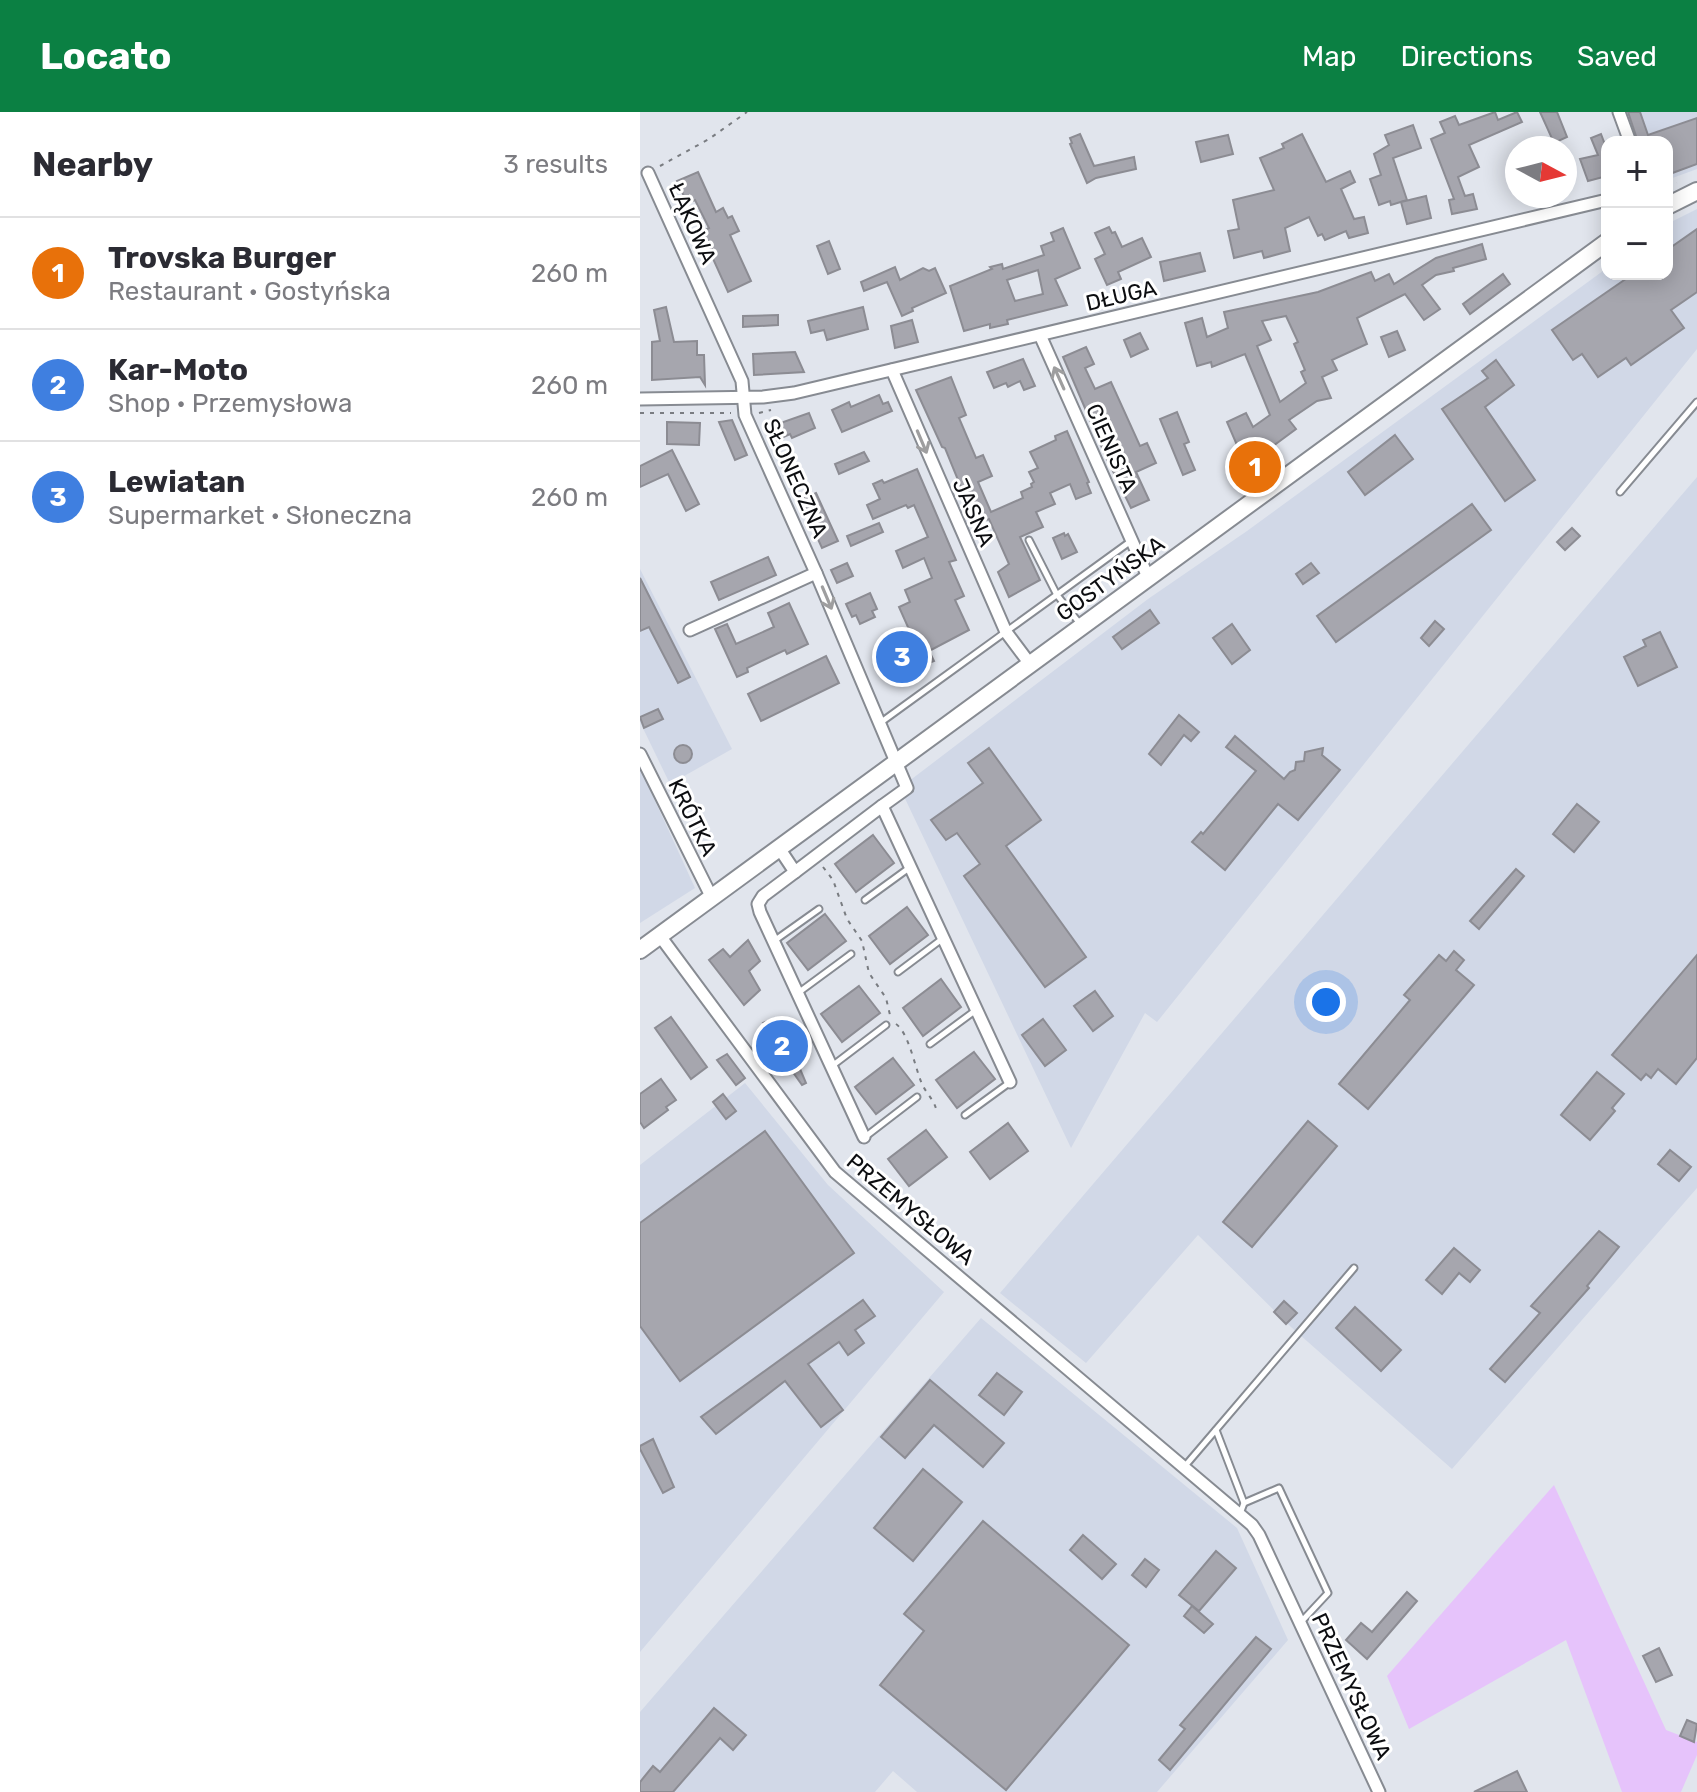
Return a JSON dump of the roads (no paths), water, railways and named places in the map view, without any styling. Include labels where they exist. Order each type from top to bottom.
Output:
[{"type":"main road","points":[[1673,203],[1697,191]]},
{"type":"main road","name":"GOSTYŃSKA","points":[[640,950],[1601,246]]},
{"type":"street","points":[[1619,112],[1628,136]]},
{"type":"street","name":"ŁĄKOWA","points":[[644,175],[742,381],[742,398]]},
{"type":"street","name":"DŁUGA","points":[[640,399],[742,398],[794,393],[1601,201]]},
{"type":"street","name":"CIENISTA","points":[[1040,335],[1148,577]]},
{"type":"street","name":"JASNA","points":[[892,370],[1006,632],[1030,664]]},
{"type":"street","name":"SŁONECZNA","points":[[742,398],[745,415],[897,762]]},
{"type":"street","name":"SŁONECZNA","points":[[690,630],[816,573]]},
{"type":"street","name":"KRÓTKA","points":[[640,754],[712,898]]},
{"type":"street","points":[[864,1137],[758,904],[763,896],[907,788],[897,762]]},
{"type":"street","points":[[882,806],[1010,1082]]},
{"type":"street","points":[[779,848],[795,872]]},
{"type":"street","name":"PRZEMYSŁOWA","points":[[660,936],[835,1172],[1185,1466],[1242,1509],[1259,1535],[1379,1792]]},
{"type":"lane","points":[[1620,492],[1697,402]]},
{"type":"lane","points":[[1029,540],[1057,595],[1081,626]]},
{"type":"lane","points":[[880,723],[1131,541]]},
{"type":"lane","points":[[865,900],[910,867]]},
{"type":"lane","points":[[773,942],[819,909]]},
{"type":"lane","points":[[898,972],[943,938]]},
{"type":"lane","points":[[797,994],[851,954]]},
{"type":"lane","points":[[930,1044],[976,1010]]},
{"type":"lane","points":[[831,1066],[886,1025]]},
{"type":"lane","points":[[965,1115],[1010,1082]]},
{"type":"lane","points":[[864,1137],[917,1097]]},
{"type":"lane","points":[[1185,1466],[1354,1268]]},
{"type":"lane","name":"PRZEMYSŁOWA","points":[[1216,1430],[1242,1509]]},
{"type":"lane","points":[[1242,1509],[1279,1488],[1328,1593],[1301,1623]]},
{"type":"place","name":"Trovska Burger","points":[[1255,467]]},
{"type":"place","name":"Lewiatan","points":[[902,657]]},
{"type":"place","name":"Kar-Moto","points":[[782,1046]]}]
